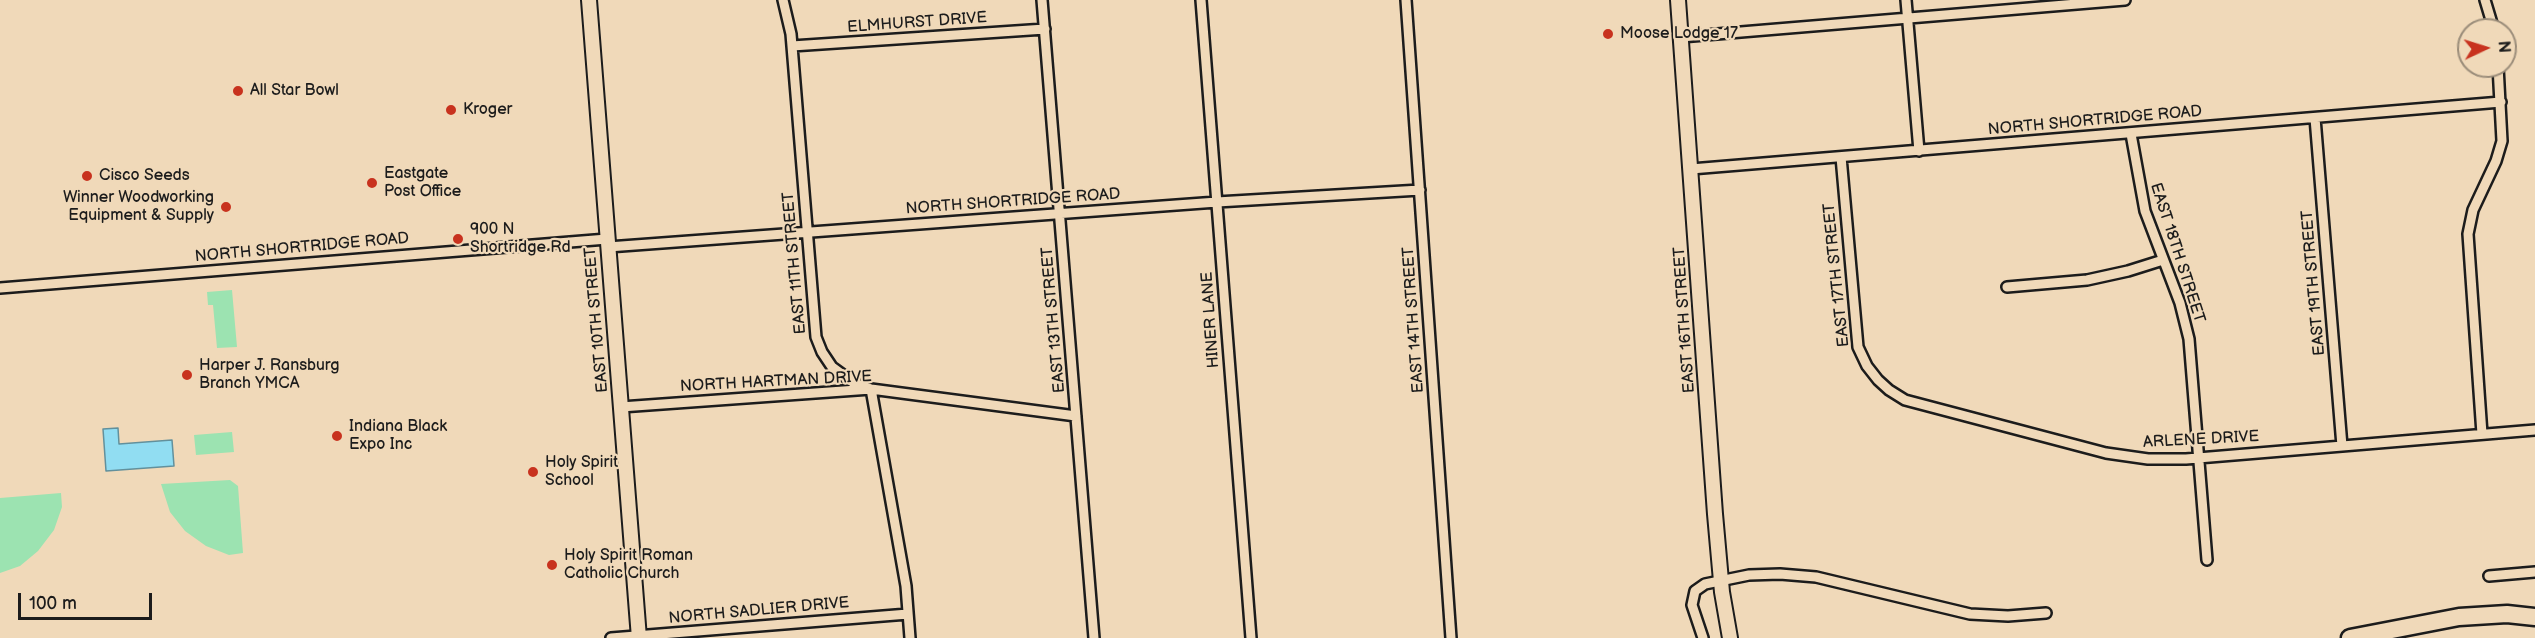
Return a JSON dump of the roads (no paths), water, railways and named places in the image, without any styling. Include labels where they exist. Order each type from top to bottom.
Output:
[{"type":"highway","points":[[2350,638],[2404,626],[2467,616],[2507,614],[2535,617]]},
{"type":"street","name":"EAST 10TH STREET","points":[[589,0],[639,637]]},
{"type":"street","name":"EAST 11TH STREET","points":[[783,0],[792,46],[814,327],[828,362],[858,385],[871,390]]},
{"type":"street","name":"EAST 13TH STREET","points":[[1042,0],[1094,638]]},
{"type":"street","name":"HINER LANE","points":[[1201,0],[1251,638]]},
{"type":"street","name":"EAST 14TH STREET","points":[[1406,0],[1452,638]]},
{"type":"street","name":"EAST 16TH STREET","points":[[1678,0],[1721,579],[1730,638]]},
{"type":"street","points":[[1906,0],[1919,151]]},
{"type":"street","points":[[1681,37],[2123,0]]},
{"type":"street","points":[[2485,0],[2490,18]]},
{"type":"street","name":"ELMHURST DRIVE","points":[[792,46],[1045,29]]},
{"type":"street","points":[[2482,434],[2468,234],[2473,210],[2500,150],[2502,134],[2499,78]]},
{"type":"street","name":"NORTH SHORTRIDGE ROAD","points":[[1691,169],[2501,102]]},
{"type":"street","name":"EAST 19TH STREET","points":[[2315,118],[2342,446]]},
{"type":"street","name":"EAST 18TH STREET","points":[[2131,134],[2142,198],[2187,327],[2192,360],[2207,560]]},
{"type":"street","name":"EAST 17TH STREET","points":[[1841,157],[1855,334],[1865,363],[1881,383]]},
{"type":"street","name":"NORTH SHORTRIDGE ROAD","points":[[0,288],[608,243],[807,232],[1217,202],[1420,190]]},
{"type":"street","points":[[2007,288],[2087,280],[2163,260]]},
{"type":"street","name":"ARLENE DRIVE","points":[[1881,383],[1899,397],[1918,405],[2106,453],[2148,459],[2200,458],[2535,430]]},
{"type":"street","points":[[871,390],[904,576],[910,638]]},
{"type":"street","name":"NORTH HARTMAN DRIVE","points":[[621,407],[871,390],[1076,416]]},
{"type":"street","points":[[2489,576],[2535,572]]},
{"type":"street","points":[[1703,638],[1692,605],[1693,594],[1698,587],[1721,579],[1762,574],[1798,575],[1830,580],[1970,614],[2008,616],[2046,613]]},
{"type":"street","name":"NORTH SADLIER DRIVE","points":[[611,638],[908,614]]},
{"type":"water","points":[[118,428],[119,444],[172,440],[174,466],[106,471],[103,429]]},
{"type":"place","name":"Moose Lodge 17","points":[[1608,34]]},
{"type":"place","name":"All Star Bowl","points":[[238,91]]},
{"type":"place","name":"Kroger","points":[[451,110]]},
{"type":"place","name":"Cisco Seeds","points":[[87,176]]},
{"type":"place","name":"Eastgate Post Office","points":[[372,183]]},
{"type":"place","name":"Winner Woodworking Equipment & Supply","points":[[226,207]]},
{"type":"place","name":"900 N Shortridge Rd","points":[[458,239]]},
{"type":"place","name":"Harper J. Ransburg Branch YMCA","points":[[187,375]]},
{"type":"place","name":"Indiana Black Expo Inc","points":[[337,436]]},
{"type":"place","name":"Holy Spirit School","points":[[533,472]]},
{"type":"place","name":"Holy Spirit Roman Catholic Church","points":[[552,565]]}]
